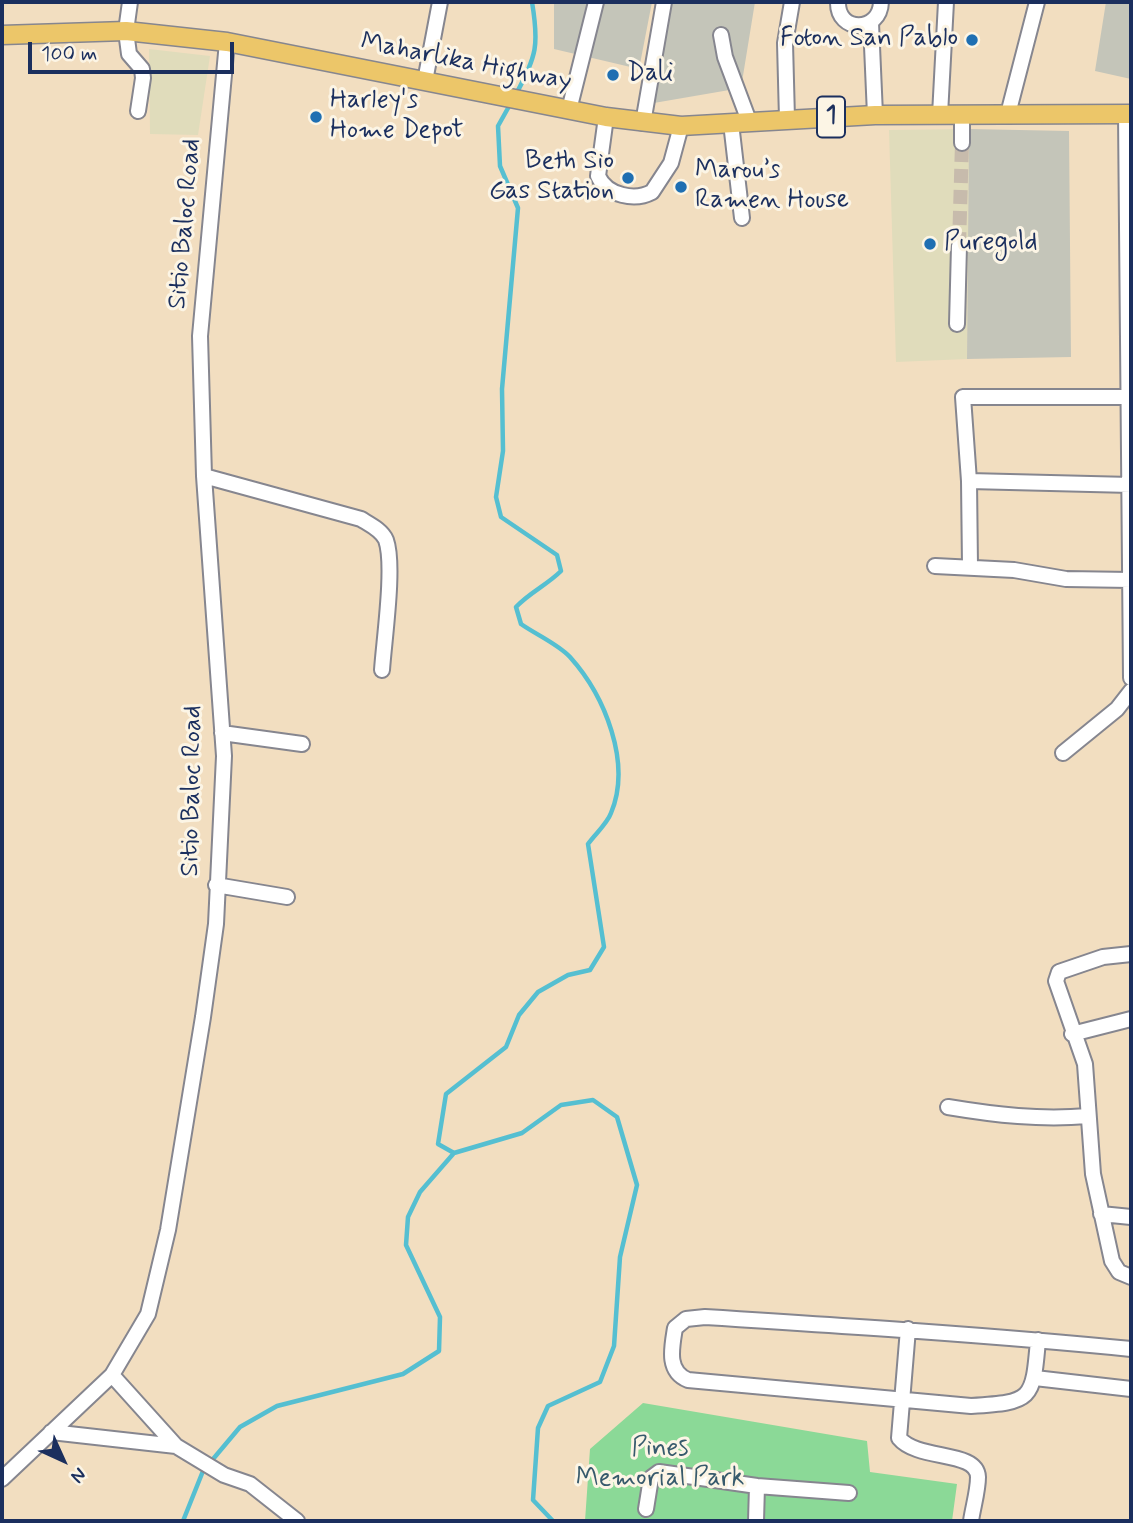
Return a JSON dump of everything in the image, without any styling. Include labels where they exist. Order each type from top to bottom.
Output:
[{"type":"main road","name":"Maharlika Highway","points":[[2,35],[126,32],[227,42],[606,117],[681,126],[875,116],[1128,114]]},
{"type":"street","points":[[130,2],[126,32],[129,54],[142,69],[143,78],[138,111]]},
{"type":"street","points":[[425,81],[440,2]]},
{"type":"street","points":[[569,110],[596,2]]},
{"type":"street","points":[[643,123],[664,2]]},
{"type":"street","points":[[787,119],[785,43],[792,2]]},
{"type":"street","points":[[838,2],[840,16],[849,24],[860,27],[871,23],[879,15],[881,2]]},
{"type":"street","points":[[940,115],[946,2]]},
{"type":"street","points":[[1009,114],[1037,2]]},
{"type":"street","points":[[871,23],[875,116]]},
{"type":"street","points":[[721,35],[740,122],[742,218]]},
{"type":"street","name":"Sitio Baloc Road","points":[[2,1479],[112,1375],[148,1314],[159,1270],[203,1017],[216,924],[216,885],[223,802],[222,733],[204,476],[200,336],[227,42]]},
{"type":"street","points":[[1128,114],[1131,678]]},
{"type":"street","points":[[961,143],[962,115]]},
{"type":"street","points":[[606,117],[598,176],[604,186],[632,198],[652,192],[671,163],[681,126]]},
{"type":"street","points":[[957,324],[959,246]]},
{"type":"street","points":[[970,566],[969,481],[963,397],[1129,397]]},
{"type":"street","points":[[204,476],[361,519],[376,528],[386,539],[388,574],[382,670]]},
{"type":"street","points":[[969,481],[1129,485]]},
{"type":"street","points":[[935,566],[970,566],[1066,579],[1130,580]]},
{"type":"street","points":[[1063,753],[1117,709],[1131,691]]},
{"type":"street","points":[[222,733],[302,744]]},
{"type":"street","points":[[216,885],[287,897]]},
{"type":"street","points":[[1131,954],[1103,957],[1059,972],[1056,981],[1072,1034],[1085,1064],[1093,1174],[1112,1261],[1119,1272],[1131,1277]]},
{"type":"street","points":[[1072,1034],[1131,1019]]},
{"type":"street","points":[[948,1107],[1011,1118],[1042,1120],[1088,1116]]},
{"type":"street","points":[[1101,1214],[1131,1217]]},
{"type":"street","points":[[1038,1340],[1035,1378],[1028,1394],[1009,1404],[971,1406],[688,1380],[679,1376],[672,1365],[675,1328],[686,1319],[705,1317],[908,1329],[1038,1340],[1131,1349]]},
{"type":"street","points":[[908,1329],[900,1399],[899,1437],[906,1446],[920,1452],[965,1460],[974,1465],[978,1475],[971,1521]]},
{"type":"street","points":[[112,1375],[176,1446],[224,1475],[250,1484],[297,1521]]},
{"type":"street","points":[[1035,1378],[1131,1389]]},
{"type":"street","points":[[51,1432],[176,1446]]},
{"type":"street","points":[[646,1509],[652,1478],[659,1472],[757,1486],[849,1493]]},
{"type":"street","points":[[756,1521],[757,1486]]},
{"type":"shaded area","points":[[554,2],[652,2],[639,69],[554,49]]},
{"type":"shaded area","points":[[664,2],[755,2],[741,88],[648,104]]},
{"type":"shaded area","points":[[1106,2],[1131,2],[1131,79],[1095,71]]},
{"type":"shaded area","points":[[149,49],[210,56],[198,135],[150,134]]},
{"type":"shaded area","name":"Puregold","points":[[969,129],[967,359],[896,362],[889,130]]},
{"type":"shaded area","points":[[969,129],[1069,131],[1071,357],[967,359]]},
{"type":"green space","name":"Pines Memorial Park","points":[[643,1403],[867,1441],[870,1472],[957,1484],[952,1521],[585,1521],[590,1449]]},
{"type":"waterway","points":[[516,94],[528,70],[536,40],[532,2]]},
{"type":"waterway","points":[[454,1153],[438,1144],[446,1094],[506,1047],[519,1015],[538,992],[568,975],[590,970],[604,947],[588,844],[611,813],[617,794],[618,773],[612,731],[594,691],[565,652],[521,624],[516,607],[561,571],[557,555],[501,517],[496,497],[503,451],[502,389],[518,208],[500,166],[498,126],[512,101]]},
{"type":"waterway","points":[[183,1521],[203,1471],[240,1427],[277,1406],[403,1374],[439,1351],[440,1317],[406,1245],[408,1217],[420,1192],[454,1153],[522,1133],[561,1105],[593,1100],[617,1117],[637,1185],[620,1257],[614,1346],[600,1382],[548,1406],[538,1428],[533,1500],[553,1521]]},
{"type":"tunnel","points":[[959,246],[962,143]]},
{"type":"place","name":"Foton San Pablo","points":[[972,40]]},
{"type":"place","name":"Dali","points":[[613,75]]},
{"type":"place","name":"Harley's Home Depot","points":[[316,117]]},
{"type":"place","name":"Beth Sio Gas Station","points":[[628,178]]},
{"type":"place","name":"Marou’s Ramen House","points":[[681,187]]},
{"type":"place","name":"Puregold","points":[[930,244]]}]
